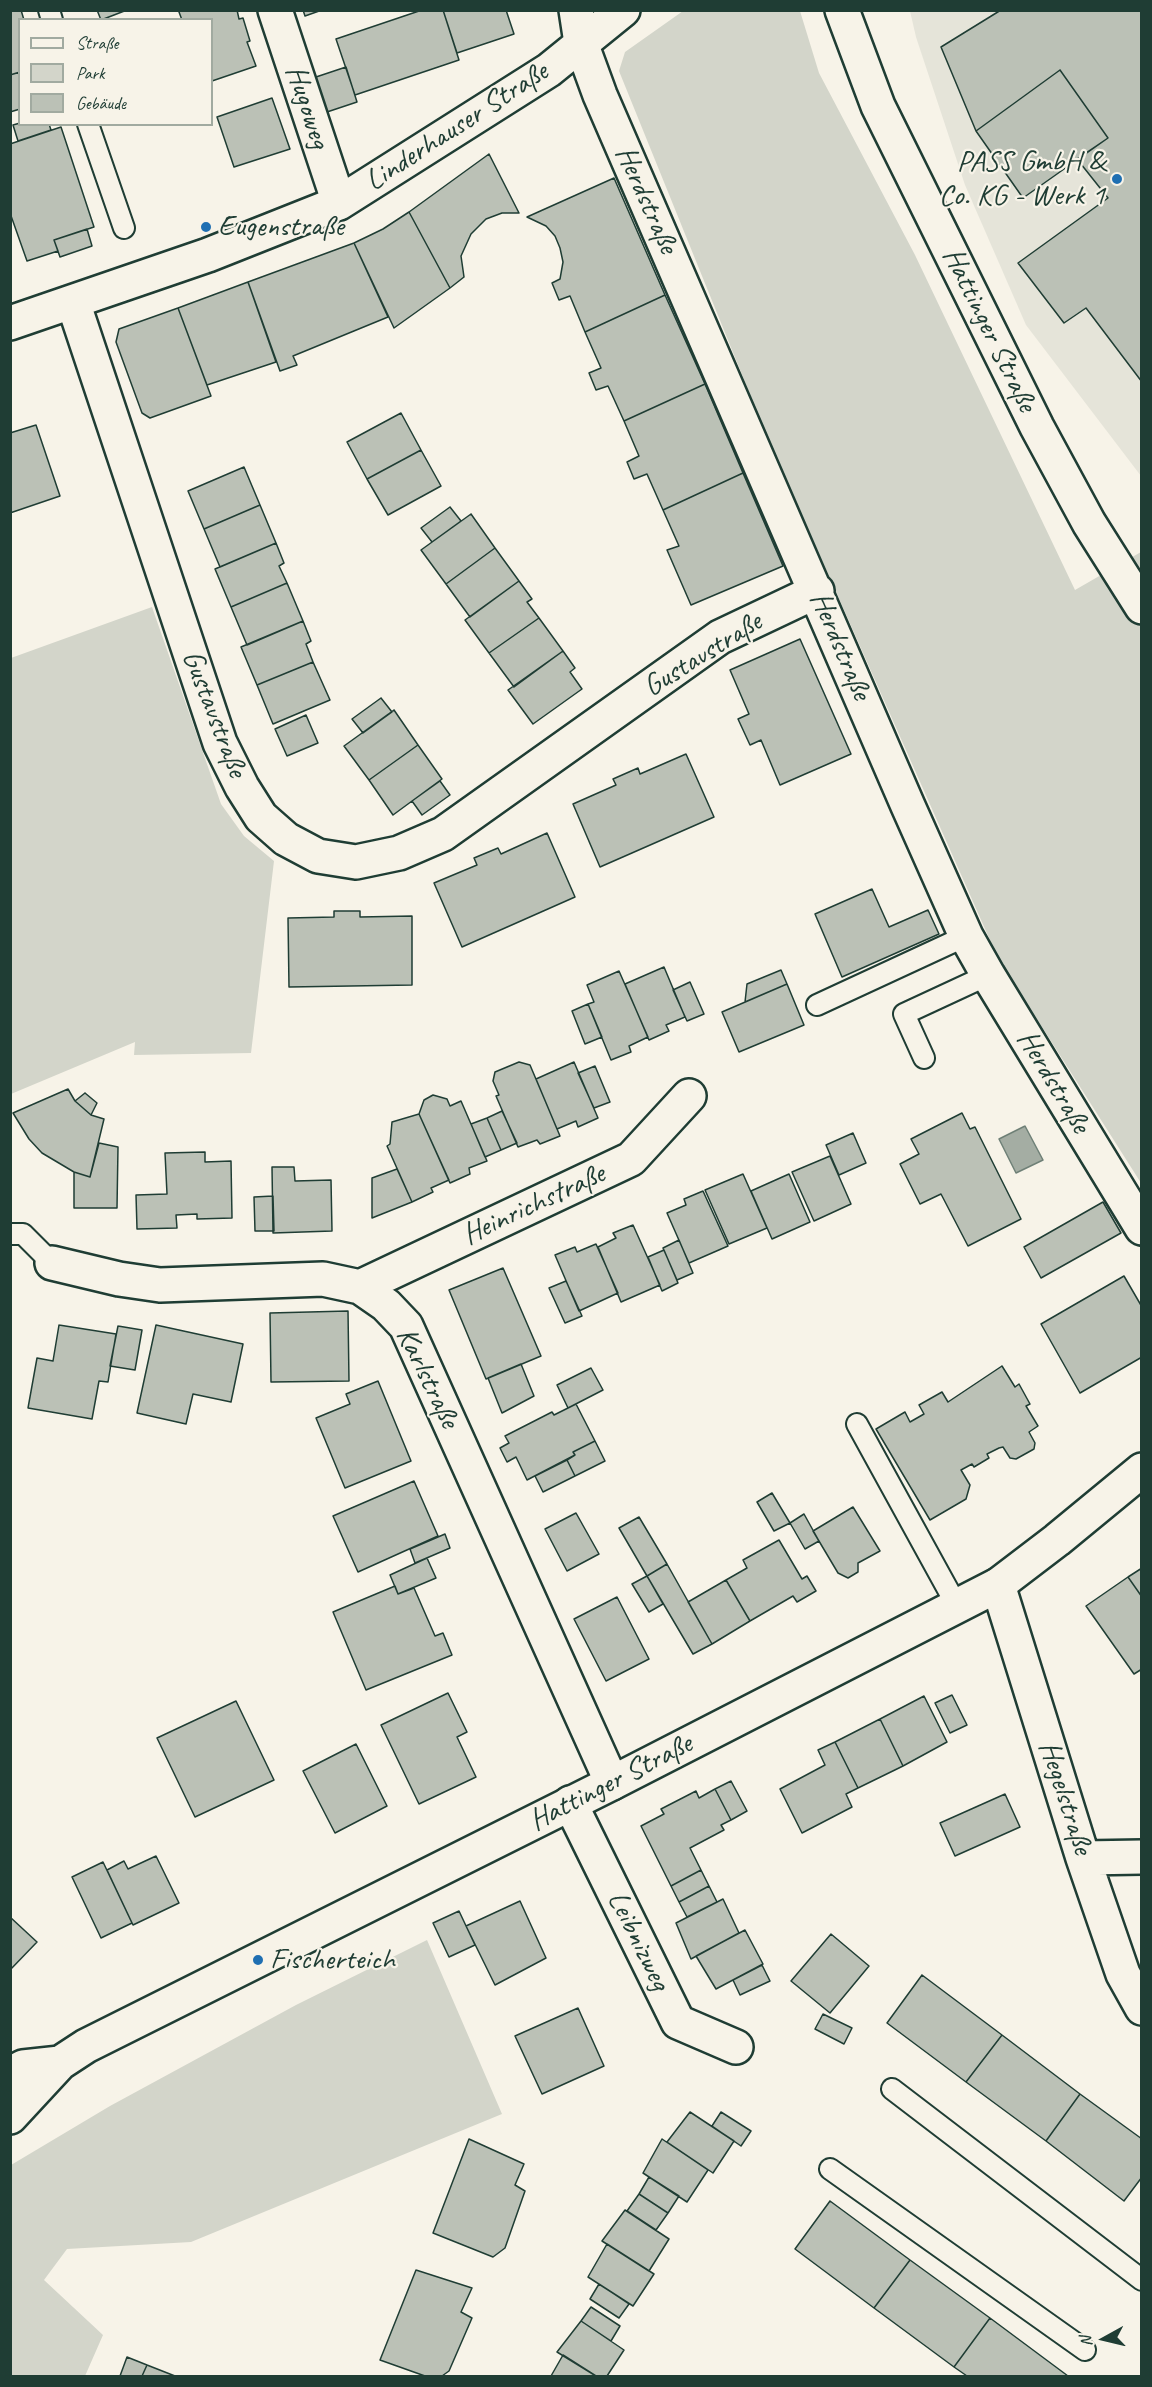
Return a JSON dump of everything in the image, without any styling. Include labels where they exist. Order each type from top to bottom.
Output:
[{"type":"street","name":"Hugoweg","points":[[275,10],[339,203]]},
{"type":"street","name":"Herdstraße","points":[[576,10],[581,43],[600,96],[966,936],[987,975],[1142,1228]]},
{"type":"street","name":"Linderhauser Straße","points":[[10,323],[208,255],[339,203],[549,70],[623,10]]},
{"type":"street","name":"Hattinger Straße","points":[[842,10],[878,106],[1037,427],[1089,523],[1142,607]]},
{"type":"street","name":"Gustavstraße","points":[[73,302],[220,743],[242,787],[261,817],[286,839],[318,856],[356,862],[399,853],[443,834],[720,637],[817,591]]},
{"type":"street","name":"Heinrichstraße","points":[[360,1287],[631,1159],[689,1096]]},
{"type":"street","name":"Karlstraße","points":[[52,1263],[119,1279],[160,1285],[323,1279],[360,1287],[386,1305],[406,1326],[612,1784]]},
{"type":"street","name":"Hattinger Straße","points":[[10,2116],[60,2063],[86,2046],[612,1784],[998,1585],[1142,1470]]},
{"type":"street","name":"Hegelstraße","points":[[998,1585],[1083,1858],[1123,1974],[1142,2008]]},
{"type":"street","name":"Leibnizweg","points":[[570,1803],[678,2022],[736,2047]]},
{"type":"street","points":[[1083,1858],[1142,1857]]},
{"type":"street","name":"Hattinger Straße","points":[[10,2074],[23,2067],[60,2063]]},
{"type":"lane","points":[[89,126],[123,228]]},
{"type":"lane","points":[[818,1005],[966,936]]},
{"type":"lane","points":[[924,1058],[904,1014],[987,975]]},
{"type":"lane","name":"Karlstraße","points":[[10,1234],[23,1234],[52,1263]]},
{"type":"lane","points":[[857,1424],[957,1606]]},
{"type":"lane","points":[[891,2089],[1142,2280]]},
{"type":"lane","points":[[830,2169],[1085,2350]]},
{"type":"shaded area","points":[[910,11],[1141,11],[1141,476],[1026,325],[965,185],[916,37]]},
{"type":"shaded area","points":[[1025,1126],[1043,1160],[1016,1173],[999,1139]]},
{"type":"green space","points":[[683,11],[800,11],[819,73],[915,255],[1075,590],[1141,552],[1141,1183],[997,956],[764,429],[619,71],[625,52]]},
{"type":"green space","points":[[152,607],[221,804],[244,836],[274,861],[251,1053],[134,1055],[135,1042],[11,1094],[11,658]]},
{"type":"green space","points":[[427,1940],[502,2114],[191,2242],[67,2249],[44,2280],[103,2335],[85,2376],[11,2376],[11,2165],[110,2106],[296,2005]]},
{"type":"building","points":[[10,10],[21,10],[23,18],[18,18],[18,73],[10,75]]},
{"type":"building","points":[[97,10],[127,10],[106,18],[100,18]]},
{"type":"building","points":[[182,10],[237,10],[239,19],[243,18],[250,41],[247,42],[256,66],[213,81],[213,18],[181,18],[179,12]]},
{"type":"building","points":[[303,10],[322,10],[305,16]]},
{"type":"building","points":[[422,10],[443,10],[459,60],[355,95],[336,39]]},
{"type":"building","points":[[443,10],[506,10],[514,34],[457,53]]},
{"type":"building","name":"PASS GmbH & Co. KG - Werk 1","points":[[1001,10],[1142,10],[1142,382],[1086,308],[1064,323],[1018,263],[1108,198],[1077,159],[1108,138],[1060,70],[976,131],[941,47]]},
{"type":"building","points":[[346,67],[357,102],[324,113],[313,78]]},
{"type":"building","points":[[1060,70],[1108,138],[1023,198],[976,131]]},
{"type":"building","points":[[18,73],[18,110],[10,112],[10,75]]},
{"type":"building","points":[[272,98],[290,149],[234,167],[217,117]]},
{"type":"building","points":[[13,125],[50,126],[51,130],[18,141]]},
{"type":"building","points":[[61,127],[94,227],[54,240],[58,251],[27,261],[10,213],[10,144]]},
{"type":"building","points":[[489,154],[519,213],[502,213],[486,219],[471,234],[461,256],[464,277],[450,288],[409,212]]},
{"type":"building","points":[[614,178],[665,295],[585,332],[570,296],[559,300],[552,283],[560,279],[563,262],[555,236],[546,226],[527,217]]},
{"type":"building","points":[[409,212],[450,288],[394,328],[354,243],[383,229]]},
{"type":"building","points":[[87,229],[92,246],[60,257],[54,240]]},
{"type":"building","points":[[354,243],[388,317],[293,356],[297,365],[280,371],[248,282]]},
{"type":"building","points":[[248,282],[276,362],[207,385],[178,308]]},
{"type":"building","points":[[665,295],[705,384],[624,421],[608,386],[596,390],[589,373],[601,368],[585,332]]},
{"type":"building","points":[[178,308],[211,396],[150,418],[142,413],[116,342],[119,329]]},
{"type":"building","points":[[705,384],[743,473],[663,510],[647,474],[634,479],[627,462],[639,456],[624,421]]},
{"type":"building","points":[[401,413],[421,450],[367,479],[347,442]]},
{"type":"building","points":[[36,425],[60,496],[10,513],[10,433]]},
{"type":"building","points":[[421,450],[441,486],[388,515],[367,479]]},
{"type":"building","points":[[244,467],[260,505],[204,529],[188,491]]},
{"type":"building","points":[[743,473],[783,566],[691,605],[667,550],[679,546],[663,510]]},
{"type":"building","points":[[260,505],[276,543],[220,567],[204,529]]},
{"type":"building","points":[[450,507],[461,521],[432,542],[421,528]]},
{"type":"building","points":[[471,514],[495,548],[446,584],[421,550]]},
{"type":"building","points":[[276,543],[284,563],[279,566],[287,583],[231,607],[215,569]]},
{"type":"building","points":[[495,548],[519,581],[470,617],[446,584]]},
{"type":"building","points":[[519,581],[532,599],[527,602],[539,618],[489,653],[465,620]]},
{"type":"building","points":[[287,583],[303,621],[247,645],[231,607]]},
{"type":"building","points":[[539,618],[563,651],[514,687],[489,653]]},
{"type":"building","points":[[303,621],[311,641],[306,644],[313,662],[257,685],[241,647]]},
{"type":"building","points":[[800,639],[851,754],[780,785],[761,740],[750,745],[738,719],[749,714],[730,670]]},
{"type":"building","points":[[563,651],[575,668],[570,672],[582,689],[533,724],[508,690]]},
{"type":"building","points":[[313,662],[330,700],[273,724],[257,685]]},
{"type":"building","points":[[381,698],[392,712],[363,733],[352,719]]},
{"type":"building","points":[[394,710],[418,745],[369,780],[344,746]]},
{"type":"building","points":[[306,715],[318,743],[287,756],[275,729]]},
{"type":"building","points":[[418,745],[442,779],[393,815],[369,780]]},
{"type":"building","points":[[686,754],[714,817],[600,867],[573,804],[616,785],[613,779],[638,768],[640,774]]},
{"type":"building","points":[[440,781],[450,795],[422,815],[412,801]]},
{"type":"building","points":[[547,833],[575,897],[462,947],[434,883],[477,865],[474,858],[498,848],[501,854]]},
{"type":"building","points":[[872,889],[889,927],[928,910],[939,934],[842,977],[815,914]]},
{"type":"building","points":[[334,911],[360,911],[360,917],[412,916],[412,985],[289,987],[288,918],[334,917]]},
{"type":"building","points":[[664,967],[685,1017],[666,1025],[669,1031],[649,1040],[625,984]]},
{"type":"building","points":[[781,970],[787,984],[745,1002],[747,984]]},
{"type":"building","points":[[619,971],[648,1037],[629,1046],[631,1052],[611,1060],[588,1004],[594,1002],[587,985]]},
{"type":"building","points":[[690,982],[704,1014],[687,1021],[673,990]]},
{"type":"building","points":[[787,984],[804,1025],[739,1052],[722,1012]]},
{"type":"building","points":[[588,1004],[602,1037],[585,1044],[572,1011]]},
{"type":"building","points":[[519,1062],[530,1065],[560,1136],[540,1144],[537,1140],[518,1147],[496,1096],[499,1095],[493,1081],[495,1072]]},
{"type":"building","points":[[574,1062],[598,1118],[578,1127],[576,1121],[557,1129],[536,1079]]},
{"type":"building","points":[[595,1066],[610,1102],[594,1108],[578,1073]]},
{"type":"building","points":[[68,1089],[75,1101],[91,1115],[104,1119],[90,1177],[74,1172],[42,1153],[29,1139],[13,1113]]},
{"type":"building","points":[[85,1093],[97,1103],[91,1115],[75,1101]]},
{"type":"building","points":[[433,1095],[447,1099],[450,1106],[461,1101],[487,1161],[469,1168],[470,1174],[450,1183],[419,1114],[424,1100]]},
{"type":"building","points":[[502,1111],[517,1143],[501,1150],[487,1118]]},
{"type":"building","points":[[962,1113],[970,1129],[975,1127],[1021,1219],[968,1246],[941,1194],[920,1204],[900,1164],[919,1154],[911,1139]]},
{"type":"building","points":[[419,1114],[449,1180],[431,1188],[433,1192],[412,1202],[387,1146],[390,1144],[392,1122]]},
{"type":"building","points":[[487,1118],[501,1150],[485,1157],[471,1124]]},
{"type":"building","points":[[853,1133],[866,1163],[839,1175],[826,1145]]},
{"type":"building","points":[[99,1143],[118,1147],[117,1208],[74,1208],[74,1172],[90,1177]]},
{"type":"building","points":[[205,1152],[205,1162],[231,1161],[232,1218],[197,1219],[197,1214],[176,1215],[177,1228],[137,1229],[136,1195],[167,1194],[165,1153]]},
{"type":"building","points":[[830,1156],[851,1204],[814,1221],[792,1172]]},
{"type":"building","points":[[272,1167],[294,1167],[295,1181],[331,1180],[332,1231],[273,1233]]},
{"type":"building","points":[[397,1169],[412,1202],[372,1218],[372,1178]]},
{"type":"building","points":[[743,1174],[767,1228],[729,1244],[705,1190]]},
{"type":"building","points":[[789,1174],[810,1222],[772,1239],[751,1191]]},
{"type":"building","points":[[703,1191],[728,1246],[689,1263],[667,1213],[686,1205],[684,1199]]},
{"type":"building","points":[[273,1196],[274,1231],[255,1231],[254,1197]]},
{"type":"building","points":[[1103,1202],[1121,1233],[1041,1278],[1024,1247]]},
{"type":"building","points":[[633,1225],[660,1285],[621,1302],[598,1247],[616,1238],[613,1233]]},
{"type":"building","points":[[679,1240],[693,1273],[677,1280],[663,1248]]},
{"type":"building","points":[[596,1244],[618,1293],[579,1311],[555,1255],[575,1247],[577,1252]]},
{"type":"building","points":[[664,1250],[678,1283],[662,1291],[648,1257]]},
{"type":"building","points":[[503,1268],[541,1356],[486,1379],[449,1290]]},
{"type":"building","points":[[1124,1276],[1142,1307],[1142,1357],[1080,1393],[1041,1324]]},
{"type":"building","points":[[566,1281],[582,1316],[565,1323],[549,1288]]},
{"type":"building","points":[[348,1311],[349,1381],[271,1382],[270,1313]]},
{"type":"building","points":[[59,1325],[116,1334],[108,1382],[99,1381],[92,1419],[28,1408],[37,1358],[53,1361]]},
{"type":"building","points":[[156,1325],[243,1344],[231,1402],[193,1394],[186,1424],[137,1413]]},
{"type":"building","points":[[118,1326],[142,1330],[135,1370],[110,1366]]},
{"type":"building","points":[[521,1364],[534,1396],[502,1413],[488,1378]]},
{"type":"building","points":[[1002,1366],[1015,1387],[1019,1384],[1030,1404],[1026,1406],[1038,1426],[1029,1432],[1035,1443],[1034,1449],[1016,1459],[1010,1458],[1003,1447],[999,1448],[987,1454],[989,1458],[974,1467],[972,1464],[961,1470],[970,1485],[966,1499],[930,1520],[876,1429],[905,1412],[910,1422],[924,1414],[919,1405],[942,1392],[948,1402]]},
{"type":"building","points":[[591,1368],[603,1390],[568,1408],[557,1385]]},
{"type":"building","points":[[378,1381],[411,1461],[345,1488],[316,1418],[350,1404],[346,1394]]},
{"type":"building","points":[[576,1404],[595,1441],[573,1452],[575,1455],[527,1480],[516,1457],[507,1462],[500,1448],[509,1443],[505,1436],[552,1412],[554,1415]]},
{"type":"building","points":[[595,1441],[605,1461],[575,1476],[567,1460],[575,1455],[573,1452]]},
{"type":"building","points":[[567,1460],[575,1476],[543,1492],[535,1476]]},
{"type":"building","points":[[414,1481],[438,1536],[358,1572],[333,1516]]},
{"type":"building","points":[[772,1493],[790,1523],[774,1531],[757,1502]]},
{"type":"building","points":[[853,1507],[880,1551],[858,1563],[858,1572],[848,1578],[838,1573],[813,1531]]},
{"type":"building","points":[[576,1513],[599,1554],[567,1571],[545,1529]]},
{"type":"building","points":[[804,1514],[819,1541],[805,1549],[790,1523]]},
{"type":"building","points":[[639,1517],[667,1564],[647,1576],[619,1528]]},
{"type":"building","points":[[445,1534],[450,1548],[415,1563],[410,1549]]},
{"type":"building","points":[[779,1540],[802,1579],[807,1576],[816,1591],[797,1602],[793,1596],[750,1621],[726,1580],[747,1568],[743,1560]]},
{"type":"building","points":[[427,1558],[436,1578],[398,1594],[390,1575]]},
{"type":"building","points":[[667,1564],[712,1644],[693,1654],[647,1576]]},
{"type":"building","points":[[1142,1568],[1142,1597],[1128,1577]]},
{"type":"building","points":[[647,1576],[663,1604],[649,1612],[632,1584]]},
{"type":"building","points":[[1128,1577],[1142,1597],[1142,1669],[1134,1674],[1086,1606]]},
{"type":"building","points":[[726,1580],[750,1621],[712,1644],[688,1602]]},
{"type":"building","points":[[395,1586],[398,1594],[414,1588],[435,1636],[443,1633],[452,1655],[366,1690],[333,1612]]},
{"type":"building","points":[[617,1597],[649,1659],[606,1681],[574,1619]]},
{"type":"building","points":[[448,1693],[467,1732],[457,1737],[476,1777],[419,1804],[381,1725]]},
{"type":"building","points":[[952,1695],[967,1725],[950,1733],[935,1703]]},
{"type":"building","points":[[924,1696],[947,1742],[903,1766],[880,1719]]},
{"type":"building","points":[[236,1701],[274,1780],[195,1817],[157,1738]]},
{"type":"building","points":[[880,1719],[903,1766],[858,1788],[835,1742]]},
{"type":"building","points":[[835,1742],[858,1788],[846,1794],[852,1807],[802,1833],[780,1789],[825,1765],[818,1750]]},
{"type":"building","points":[[356,1744],[387,1806],[335,1833],[303,1771]]},
{"type":"building","points":[[731,1781],[747,1811],[731,1820],[715,1789]]},
{"type":"building","points":[[715,1789],[731,1820],[721,1825],[724,1830],[690,1848],[701,1870],[671,1886],[641,1826],[664,1814],[661,1809],[696,1791],[699,1798]]},
{"type":"building","points":[[1005,1794],[1020,1827],[955,1856],[940,1823]]},
{"type":"building","points":[[156,1856],[179,1903],[133,1925],[107,1870],[124,1861],[128,1869]]},
{"type":"building","points":[[103,1862],[132,1923],[101,1938],[72,1877]]},
{"type":"building","points":[[701,1870],[709,1886],[679,1902],[671,1886]]},
{"type":"building","points":[[709,1886],[717,1902],[687,1917],[679,1902]]},
{"type":"building","points":[[723,1899],[739,1933],[691,1959],[676,1923]]},
{"type":"building","points":[[520,1901],[546,1958],[495,1985],[466,1926]]},
{"type":"building","points":[[459,1911],[475,1945],[449,1957],[433,1923]]},
{"type":"building","points":[[10,1917],[37,1942],[10,1970]]},
{"type":"building","points":[[745,1930],[763,1964],[716,1989],[696,1956]]},
{"type":"building","points":[[831,1934],[869,1966],[830,2013],[791,1981]]},
{"type":"building","points":[[762,1965],[770,1981],[740,1995],[733,1980]]},
{"type":"building","points":[[922,1975],[1002,2035],[966,2082],[887,2023]]},
{"type":"building","points":[[578,2008],[604,2066],[542,2094],[515,2036]]},
{"type":"building","points":[[823,2014],[852,2028],[844,2044],[815,2029]]},
{"type":"building","points":[[1002,2035],[1080,2094],[1046,2141],[966,2082]]},
{"type":"building","points":[[1080,2094],[1142,2139],[1142,2177],[1124,2201],[1046,2141]]},
{"type":"building","points":[[690,2112],[734,2141],[713,2173],[667,2142]]},
{"type":"building","points":[[721,2112],[751,2131],[741,2146],[712,2126]]},
{"type":"building","points":[[469,2139],[524,2164],[515,2185],[525,2191],[505,2248],[493,2257],[433,2233]]},
{"type":"building","points":[[662,2139],[708,2170],[687,2202],[643,2173]]},
{"type":"building","points":[[649,2177],[679,2196],[668,2213],[639,2194]]},
{"type":"building","points":[[639,2194],[668,2213],[656,2230],[627,2211]]},
{"type":"building","points":[[830,2201],[910,2260],[874,2308],[795,2249]]},
{"type":"building","points":[[625,2210],[669,2239],[649,2271],[602,2241]]},
{"type":"building","points":[[607,2244],[654,2274],[633,2306],[588,2277]]},
{"type":"building","points":[[910,2260],[990,2318],[954,2367],[874,2308]]},
{"type":"building","points":[[416,2270],[472,2288],[461,2312],[472,2318],[449,2371],[442,2376],[425,2376],[380,2360]]},
{"type":"building","points":[[599,2284],[629,2304],[619,2318],[590,2299]]},
{"type":"building","points":[[591,2307],[620,2326],[611,2341],[581,2321]]},
{"type":"building","points":[[990,2318],[1068,2376],[967,2376],[954,2367]]},
{"type":"building","points":[[581,2321],[624,2350],[607,2376],[596,2376],[557,2352]]},
{"type":"building","points":[[563,2355],[596,2376],[551,2376]]},
{"type":"building","points":[[127,2357],[147,2365],[142,2376],[120,2376]]},
{"type":"building","points":[[147,2365],[175,2376],[142,2376]]},
{"type":"place","name":"PASS GmbH & Co. KG - Werk 1","points":[[1117,179]]},
{"type":"place","name":"Eugenstraße","points":[[206,227]]},
{"type":"place","name":"Fischerteich","points":[[258,1960]]}]
